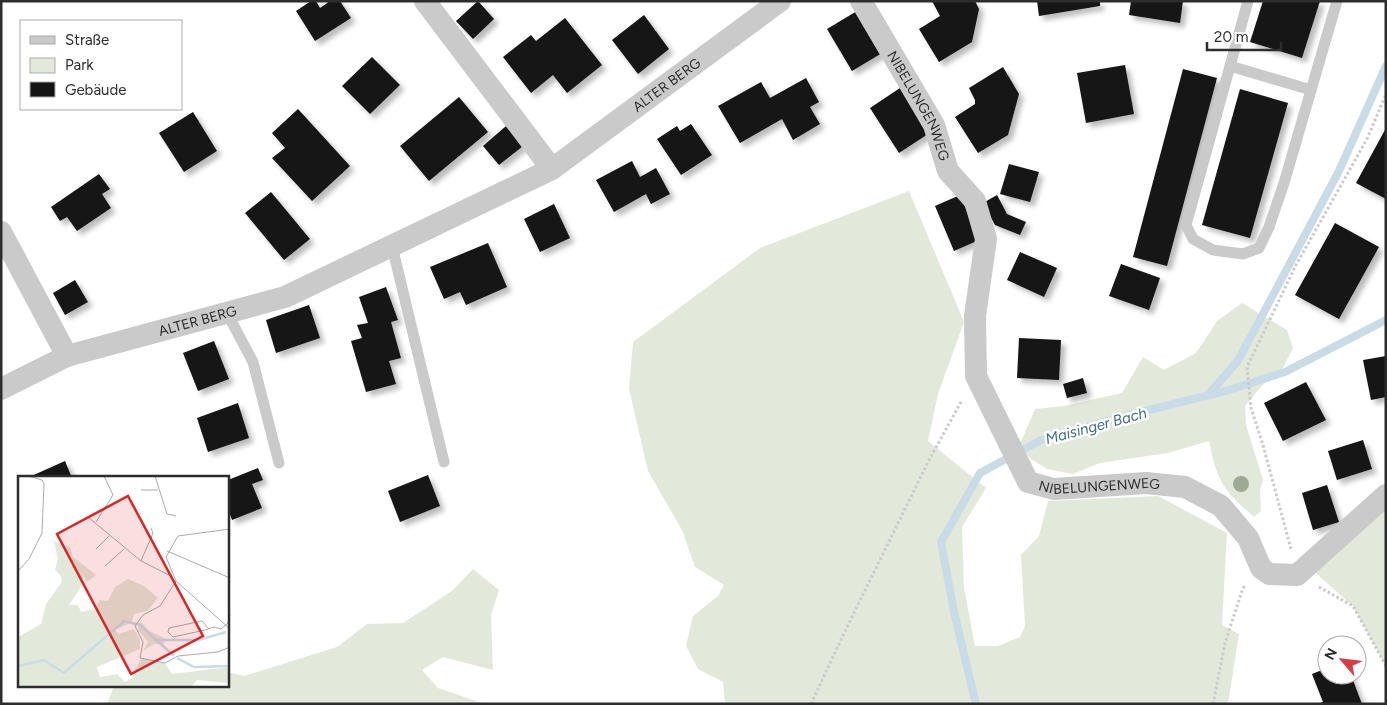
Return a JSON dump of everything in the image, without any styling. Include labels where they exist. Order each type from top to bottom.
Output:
[{"type":"street","points":[[425,1],[552,169]]},
{"type":"street","name":"ALTER BERG","points":[[1,389],[67,356],[286,297],[552,169],[780,1]]},
{"type":"street","name":"NIBELUNGENWEG","points":[[861,1],[934,125],[948,171],[975,200],[986,239],[975,316],[976,376],[1028,482],[1054,489],[1146,483],[1185,487],[1221,506],[1248,538],[1261,568]]},
{"type":"street","points":[[1,232],[67,356]]},
{"type":"street","points":[[1261,568],[1269,574],[1297,575],[1386,495]]},
{"type":"lane","points":[[1248,1],[1186,225],[1193,239],[1212,250],[1243,254],[1259,248],[1269,227],[1284,183],[1337,1]]},
{"type":"lane","points":[[1230,66],[1311,90]]},
{"type":"lane","points":[[392,246],[444,462]]},
{"type":"lane","points":[[227,312],[253,362],[279,463]]},
{"type":"path","points":[[1386,94],[1367,139],[1296,265],[1247,367],[1250,400],[1297,575],[1353,606],[1386,666]]},
{"type":"path","points":[[811,704],[928,462],[976,376]]},
{"type":"path","points":[[1213,704],[1225,644],[1243,588],[1261,568]]},
{"type":"green space","points":[[909,191],[964,322],[938,394],[928,441],[986,488],[962,527],[964,588],[975,646],[998,646],[1020,637],[1025,626],[1021,555],[1039,536],[1048,501],[1158,496],[1227,533],[1222,625],[1239,634],[1228,704],[725,704],[723,682],[698,669],[686,646],[693,616],[718,596],[724,585],[695,567],[682,530],[648,471],[629,389],[633,342],[760,248]]},
{"type":"green space","points":[[1242,303],[1287,330],[1293,348],[1283,368],[1267,380],[1245,406],[1246,425],[1263,480],[1260,490],[1261,511],[1254,517],[1228,492],[1223,484],[1215,467],[1209,441],[1168,453],[1100,463],[1073,474],[1047,469],[1031,459],[1019,446],[1035,409],[1064,406],[1122,393],[1143,357],[1164,370],[1196,353],[1217,321]]},
{"type":"green space","points":[[1386,495],[1386,666],[1353,606],[1311,569]]},
{"type":"green space","points":[[473,569],[499,590],[491,615],[493,670],[443,657],[422,670],[438,688],[485,704],[107,704],[113,688],[229,688],[229,672],[244,676],[337,647],[367,624],[403,623],[452,591]]},
{"type":"building","points":[[311,1],[316,1],[320,8],[330,1],[340,1],[351,18],[315,41],[296,11]]},
{"type":"building","points":[[478,1],[494,19],[473,39],[456,21]]},
{"type":"building","points":[[932,1],[975,1],[979,9],[972,42],[939,62],[919,29],[940,16]]},
{"type":"building","points":[[1037,1],[1100,1],[1100,6],[1039,16]]},
{"type":"building","points":[[1131,1],[1183,1],[1180,23],[1129,15]]},
{"type":"building","points":[[1263,1],[1320,1],[1302,58],[1250,42]]},
{"type":"building","points":[[857,11],[882,53],[852,71],[827,29]]},
{"type":"building","points":[[644,15],[669,49],[638,74],[612,40]]},
{"type":"building","points":[[565,18],[602,65],[567,93],[553,75],[531,93],[503,57],[531,35],[536,41]]},
{"type":"building","points":[[372,57],[400,85],[370,114],[342,86]]},
{"type":"building","points":[[1125,65],[1134,114],[1086,123],[1077,73]]},
{"type":"building","points":[[1003,67],[1019,94],[1008,135],[978,153],[955,117],[975,104],[969,88]]},
{"type":"building","points":[[1183,69],[1217,78],[1167,266],[1133,257]]},
{"type":"building","points":[[806,78],[819,102],[810,107],[820,124],[793,140],[782,119],[740,143],[718,106],[761,82],[770,98]]},
{"type":"building","points":[[900,88],[928,134],[899,153],[870,108]]},
{"type":"building","points":[[1240,89],[1288,103],[1250,238],[1202,225]]},
{"type":"building","points":[[459,97],[488,132],[429,181],[400,146]]},
{"type":"building","points":[[298,109],[350,166],[312,201],[272,158],[285,148],[272,133]]},
{"type":"building","points":[[193,112],[217,151],[184,172],[159,133]]},
{"type":"building","points":[[691,124],[712,155],[681,175],[657,139],[677,126],[680,131]]},
{"type":"building","points":[[506,126],[523,146],[499,165],[483,146]]},
{"type":"building","points":[[1386,128],[1386,199],[1356,183]]},
{"type":"building","points":[[632,161],[640,177],[656,168],[670,194],[651,204],[646,194],[614,212],[596,180]]},
{"type":"building","points":[[1009,164],[1039,172],[1030,202],[1000,194]]},
{"type":"building","points":[[99,174],[110,189],[102,194],[111,208],[77,231],[67,217],[60,221],[51,207]]},
{"type":"building","points":[[271,192],[310,239],[284,260],[245,213]]},
{"type":"building","points":[[960,195],[979,240],[954,251],[935,206]]},
{"type":"building","points":[[997,195],[1007,214],[1026,222],[1020,235],[995,225],[983,203]]},
{"type":"building","points":[[554,204],[570,238],[540,252],[524,219]]},
{"type":"building","points":[[1335,223],[1379,247],[1339,319],[1295,295]]},
{"type":"building","points":[[488,243],[507,287],[466,305],[460,292],[444,299],[430,267]]},
{"type":"building","points":[[1020,252],[1057,268],[1044,297],[1007,280]]},
{"type":"building","points":[[1121,264],[1160,278],[1149,310],[1109,296]]},
{"type":"building","points":[[75,280],[88,302],[65,315],[53,293]]},
{"type":"building","points":[[386,287],[398,320],[391,322],[401,358],[389,361],[396,384],[366,392],[351,341],[362,338],[357,325],[368,323],[359,297]]},
{"type":"building","points":[[309,305],[320,338],[276,353],[266,320]]},
{"type":"building","points":[[1019,338],[1061,340],[1059,380],[1017,378]]},
{"type":"building","points":[[214,341],[229,379],[198,391],[183,353]]},
{"type":"building","points":[[1386,356],[1386,397],[1371,400],[1363,360]]},
{"type":"building","points":[[1083,378],[1087,393],[1067,398],[1063,384]]},
{"type":"building","points":[[1306,382],[1326,420],[1283,441],[1264,403]]},
{"type":"building","points":[[238,403],[249,438],[208,452],[197,418]]},
{"type":"building","points":[[1363,440],[1372,469],[1337,480],[1328,451]]},
{"type":"building","points":[[65,461],[71,476],[31,476]]},
{"type":"building","points":[[258,468],[263,480],[252,484],[262,508],[232,520],[229,512],[229,480]]},
{"type":"building","points":[[428,475],[440,506],[400,522],[388,491]]},
{"type":"building","points":[[1327,485],[1339,522],[1313,530],[1302,493]]},
{"type":"building","points":[[1317,672],[1317,685],[1355,685],[1362,704],[1318,704],[1323,702],[1312,674]]},
{"type":"waterway","points":[[1208,395],[1237,362],[1256,327],[1339,171],[1386,66]]},
{"type":"waterway","name":"Maisinger Bach","points":[[976,704],[954,612],[941,542],[980,473],[1041,440],[1113,419],[1229,390],[1285,372],[1386,320]]}]
